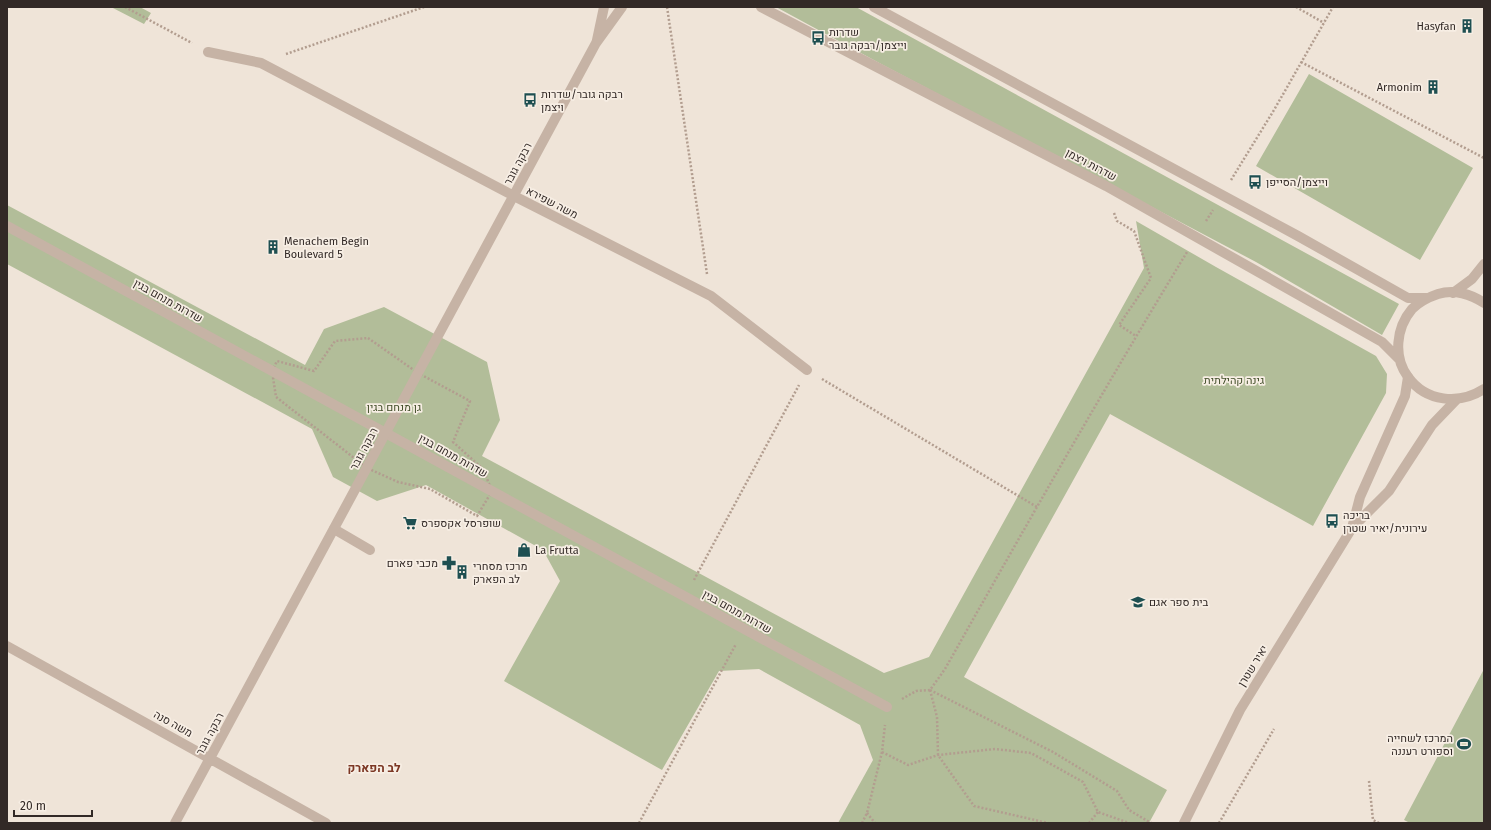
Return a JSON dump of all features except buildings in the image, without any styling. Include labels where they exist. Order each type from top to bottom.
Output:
[{"type":"street","name":"רבקה גובר","points":[[596,43],[604,7]]},
{"type":"street","name":"רבקה גובר","points":[[175,823],[596,43],[622,7]]},
{"type":"street","name":"שדרות ויצמן","points":[[761,7],[1106,186],[1382,342],[1400,360]]},
{"type":"street","points":[[874,7],[1298,236],[1408,298],[1428,298]]},
{"type":"street","name":"משה שפירא","points":[[208,52],[261,63],[514,196],[711,296],[807,370]]},
{"type":"street","name":"שדרות מנחם בגין","points":[[7,226],[887,707]]},
{"type":"street","points":[[1453,293],[1472,279],[1484,264]]},
{"type":"street","points":[[1484,303],[1477,298],[1461,293],[1444,292],[1428,298],[1413,309],[1402,324],[1398,342],[1400,360],[1408,377],[1421,390],[1438,398],[1456,400],[1479,397],[1484,389]]},
{"type":"street","name":"יאיר שטרן","points":[[1352,528],[1360,497],[1406,396],[1408,377]]},
{"type":"street","name":"יאיר שטרן","points":[[1184,823],[1240,710],[1352,528],[1389,491],[1432,425],[1456,400]]},
{"type":"street","points":[[334,529],[370,550]]},
{"type":"street","name":"משה סנה","points":[[7,646],[326,823]]},
{"type":"path","points":[[125,7],[208,52]]},
{"type":"path","points":[[261,63],[424,7]]},
{"type":"path","points":[[667,7],[711,296]]},
{"type":"path","points":[[1296,7],[1324,23]]},
{"type":"path","points":[[1274,110],[1332,7]]},
{"type":"path","points":[[1301,62],[1484,158]]},
{"type":"path","points":[[930,690],[945,669],[1136,336],[1119,325],[1151,278],[1134,231],[1117,221],[1106,186]]},
{"type":"path","points":[[685,597],[807,370],[1037,507]]},
{"type":"path","points":[[477,516],[483,505]]},
{"type":"path","points":[[639,823],[744,630]]},
{"type":"path","points":[[930,690],[937,717],[938,755],[974,806],[1048,823]]},
{"type":"path","points":[[862,823],[868,813],[882,752],[887,707],[916,691],[930,690],[1053,752],[1117,791],[1128,810],[1151,823]]},
{"type":"path","points":[[1219,823],[1274,729]]},
{"type":"path","points":[[882,752],[908,765],[938,755],[995,749],[1031,753],[1083,782],[1098,812],[1129,823]]},
{"type":"path","points":[[1369,781],[1373,820],[1379,823]]},
{"type":"path","points":[[1089,823],[1098,812]]},
{"type":"path","points":[[868,813],[875,823]]},
{"type":"green space","points":[[111,7],[140,7],[151,13],[144,24]]},
{"type":"green space","points":[[776,7],[856,7],[1399,304],[1382,335],[1256,262]]},
{"type":"green space","points":[[1309,74],[1473,168],[1420,260],[1256,166]]},
{"type":"green space","name":"גן מנחם בגין","points":[[7,205],[305,365],[324,329],[384,307],[487,362],[500,420],[482,456],[884,673],[929,657],[1144,268],[1136,221],[1376,356],[1387,374],[1386,393],[1313,526],[1110,414],[964,677],[1167,790],[1149,823],[838,823],[873,760],[860,725],[759,669],[719,671],[662,770],[504,681],[560,581],[543,550],[426,485],[377,501],[333,477],[312,429],[7,264]]},
{"type":"green space","name":"המרכז לשחייה וספורט רעננה","points":[[1484,669],[1484,823],[1410,823],[1404,820]]},
{"type":"place","name":"Hasyfan","points":[[1467,26]]},
{"type":"place","name":"שדרות וייצמן/רבקה גובר","points":[[818,38]]},
{"type":"place","name":"Armonim","points":[[1433,87]]},
{"type":"place","name":"רבקה גובר/שדרות ויצמן","points":[[530,100]]},
{"type":"place","name":"וייצמן/הסייפן","points":[[1255,182]]},
{"type":"place","name":"Menachem Begin Boulevard 5","points":[[273,247]]},
{"type":"place","name":"בריכה עירונית/יאיר שטרן","points":[[1332,521]]},
{"type":"place","name":"שופרסל אקספרס","points":[[410,523]]},
{"type":"place","name":"La Frutta","points":[[524,550]]},
{"type":"place","name":"מכבי פארם","points":[[449,563]]},
{"type":"place","name":"מרכז מסחרי לב הפארק","points":[[462,572]]},
{"type":"place","name":"בית ספר אגם","points":[[1138,602]]},
{"type":"place","name":"המרכז לשחייה וספורט רעננה","points":[[1464,744]]},
{"type":"district","name":"לב הפארק","points":[[374,768]]},
{"type":"park label","name":"גינה קהילתית","points":[[1234,380]]}]
